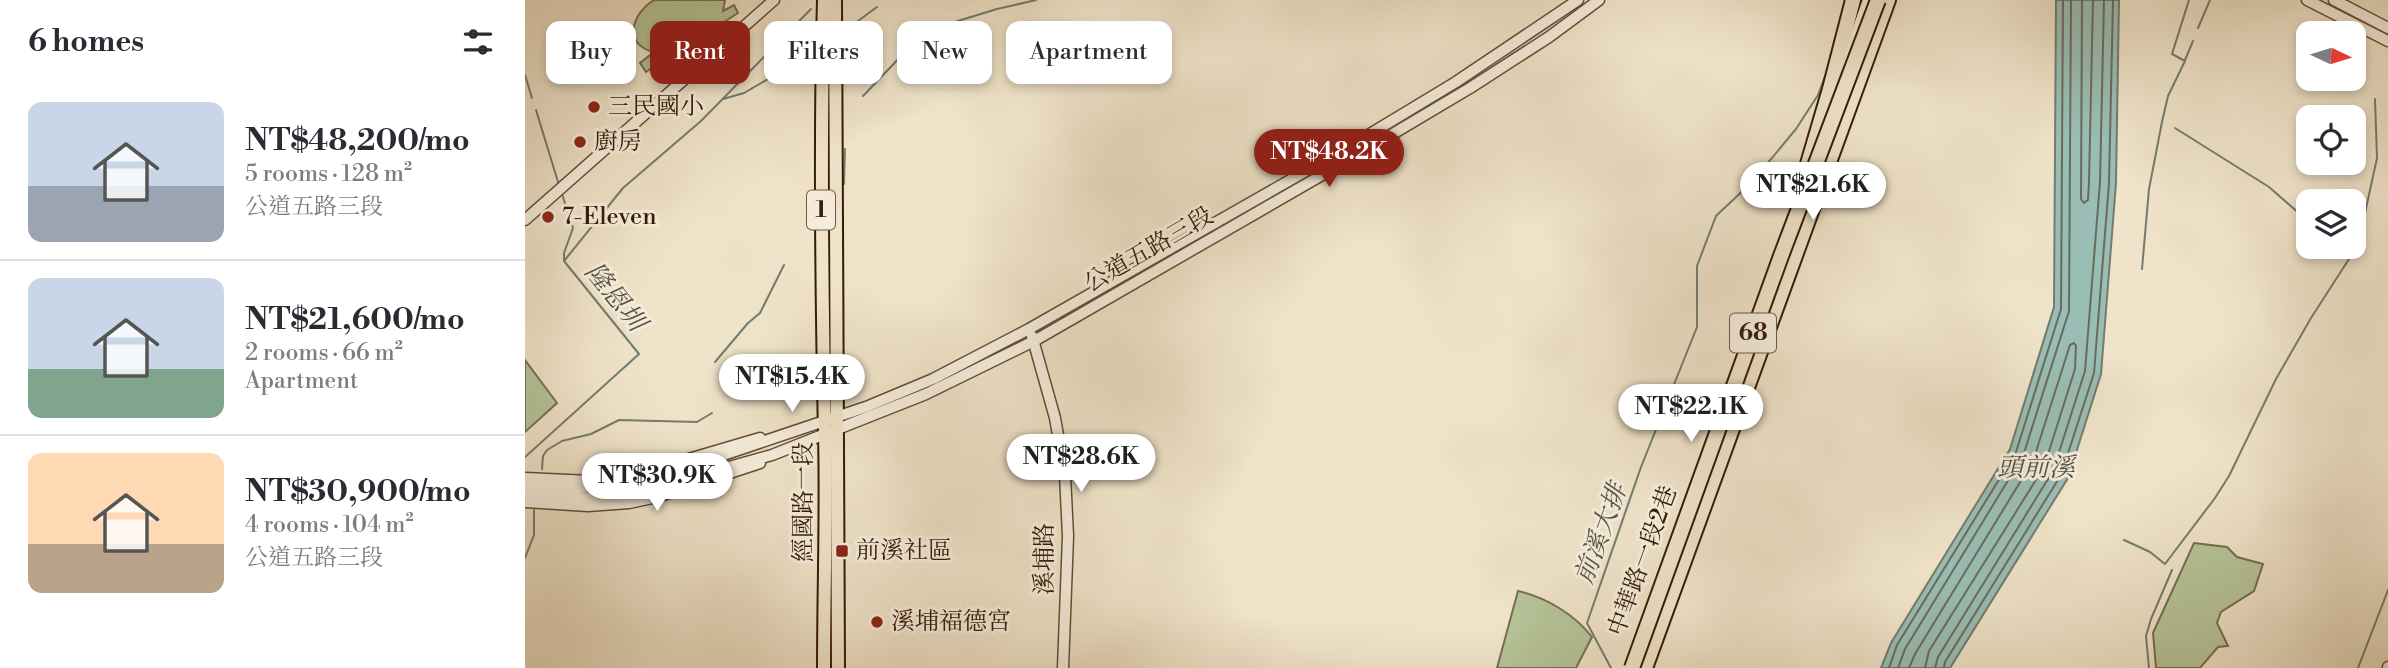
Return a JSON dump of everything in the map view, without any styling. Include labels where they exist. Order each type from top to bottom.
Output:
[{"type":"highway","points":[[1803,196],[1814,142],[1853,0]]},
{"type":"highway","name":"68","points":[[1632,668],[1781,256],[1878,0]]},
{"type":"highway","name":"68","points":[[1645,668],[1888,0]]},
{"type":"main road","name":"經國路一段","points":[[824,0],[821,124],[831,417]]},
{"type":"main road","name":"經國路一段","points":[[824,668],[831,432],[835,0]]},
{"type":"main road","name":"經國路一段","points":[[831,432],[838,668]]},
{"type":"street","points":[[525,220],[774,0]]},
{"type":"street","name":"公道五路三段","points":[[525,486],[627,486],[680,472],[887,399],[933,379],[1029,329],[1350,146],[1456,82],[1577,0]]},
{"type":"street","name":"公道五路三段","points":[[525,494],[579,498],[617,496],[772,455],[926,394],[1034,341],[1458,95],[1549,37],[1599,0]]},
{"type":"street","name":"中華路一段2巷","points":[[1627,668],[1786,232],[1844,95],[1842,73],[1868,0]]},
{"type":"street","points":[[2307,0],[2388,38]]},
{"type":"street","points":[[2319,0],[2388,38]]},
{"type":"street","points":[[2334,0],[2388,28]]},
{"type":"street","name":"溪埔路","points":[[1029,329],[1055,418],[1065,475],[1068,536],[1063,668]]},
{"type":"street","name":"公道五路三段","points":[[525,478],[610,480],[659,469],[749,440],[771,438]]},
{"type":"street","name":"公道五路三段","points":[[525,502],[588,506],[629,503],[657,497],[755,466],[772,455]]},
{"type":"green space","points":[[654,0],[725,0],[723,11],[734,5],[738,13],[726,21],[650,21],[650,50],[636,41],[636,20]]},
{"type":"green space","points":[[650,55],[650,69],[646,72],[640,63]]},
{"type":"green space","points":[[525,360],[557,403],[525,432]]},
{"type":"green space","points":[[2194,543],[2227,547],[2237,557],[2263,564],[2254,591],[2221,612],[2217,623],[2228,646],[2218,647],[2200,668],[2156,668],[2153,633]]},
{"type":"green space","points":[[1518,591],[1559,608],[1577,621],[1592,637],[1576,668],[1497,668]]},
{"type":"water","name":"頭前溪","points":[[2056,0],[2119,0],[2116,183],[2101,374],[2068,478],[1950,668],[1881,668],[1891,643],[2010,449],[2054,307]]},
{"type":"waterway","points":[[863,96],[925,31],[1036,0]]},
{"type":"waterway","points":[[2142,269],[2149,189],[2162,122],[2168,96],[2185,61],[2172,54],[2189,0]]},
{"type":"waterway","points":[[2198,28],[2210,0]]},
{"type":"waterway","points":[[858,21],[877,7]]},
{"type":"waterway","points":[[564,261],[623,188],[701,121],[811,9]]},
{"type":"waterway","points":[[2185,60],[2193,41]]},
{"type":"waterway","name":"前溪大排","points":[[1611,668],[1587,623],[1641,467],[1697,327],[1697,266],[1716,216],[1752,182],[1796,129],[1818,95],[1830,63]]},
{"type":"waterway","name":"隆恩圳","points":[[525,75],[532,98]]},
{"type":"waterway","points":[[723,99],[744,93],[764,81]]},
{"type":"waterway","points":[[2124,540],[2150,552],[2165,564],[2229,476],[2276,379],[2358,245],[2377,158],[2375,99]]},
{"type":"waterway","name":"隆恩圳","points":[[536,110],[558,182]]},
{"type":"waterway","points":[[2175,128],[2269,187],[2296,211]]},
{"type":"waterway","points":[[844,184],[845,149]]},
{"type":"waterway","name":"隆恩圳","points":[[525,457],[639,354],[564,261],[564,253],[573,228],[562,194]]},
{"type":"waterway","points":[[715,362],[760,313],[784,265]]},
{"type":"waterway","points":[[542,469],[543,456],[547,450],[562,441],[591,434],[619,420],[697,422],[712,413]]},
{"type":"waterway","points":[[525,558],[534,535],[534,510]]},
{"type":"waterway","points":[[2149,668],[2146,636],[2172,570]]},
{"type":"waterway","points":[[2358,668],[2388,590]]},
{"type":"place","name":"三民國小","points":[[594,107]]},
{"type":"place","name":"廚房","points":[[580,142]]},
{"type":"place","name":"7-Eleven","points":[[548,217]]},
{"type":"place","name":"前溪社區","points":[[842,551]]},
{"type":"place","name":"溪埔福德宮","points":[[877,622]]}]
